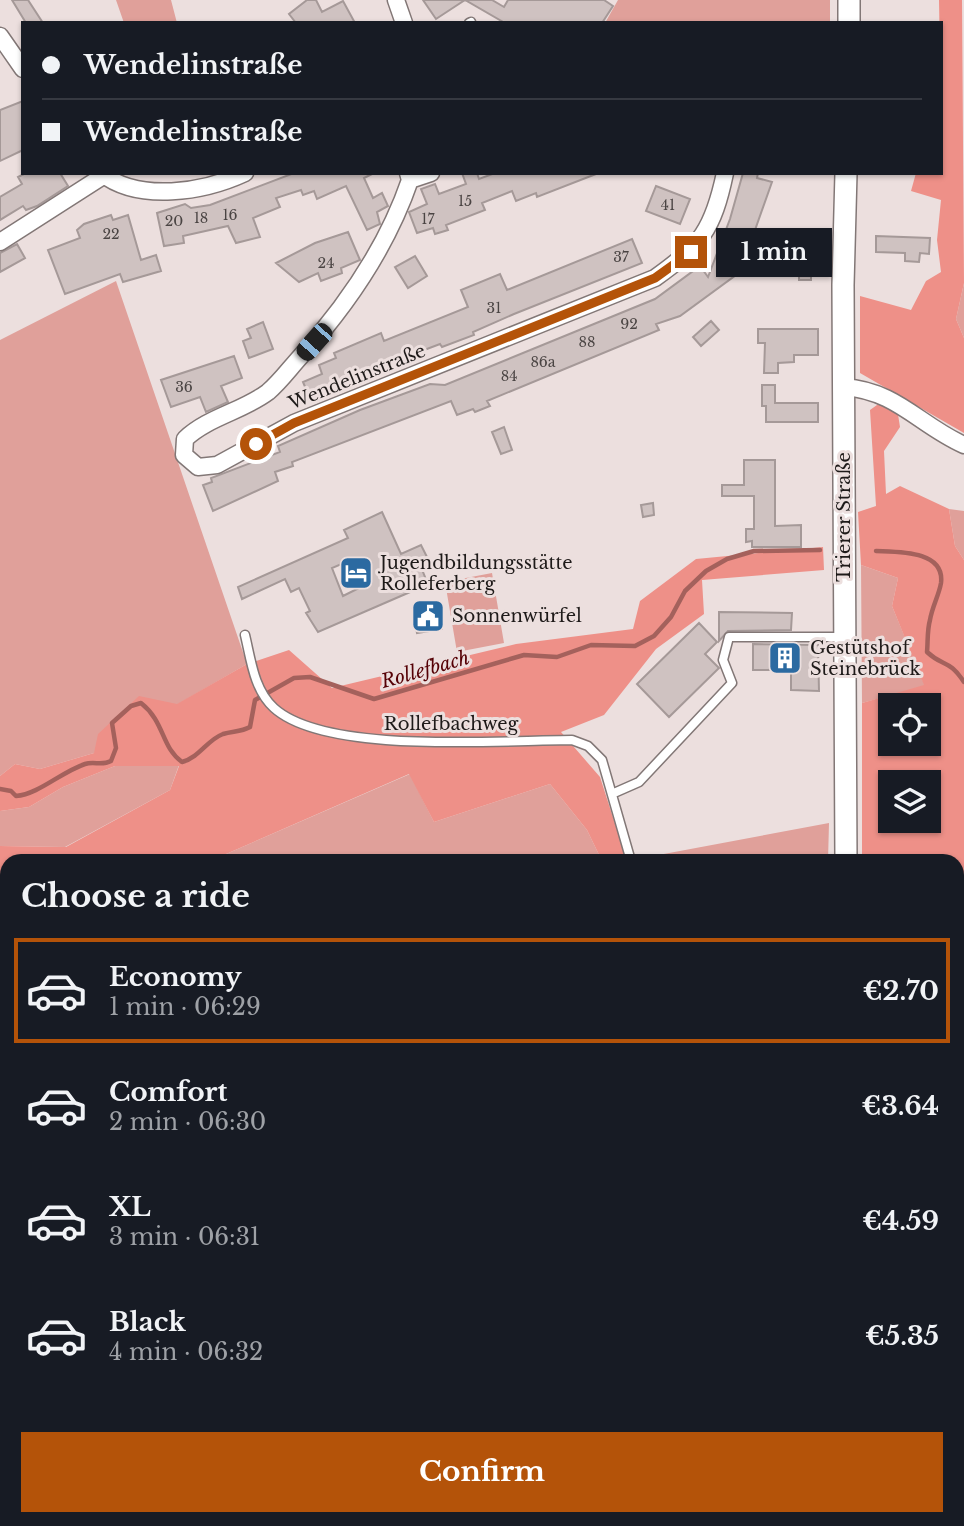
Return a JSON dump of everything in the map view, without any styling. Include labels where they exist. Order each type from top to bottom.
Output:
[{"type":"main road","points":[[849,0],[849,21]]},
{"type":"main road","name":"Trierer Straße","points":[[846,175],[846,854]]},
{"type":"street","points":[[396,0],[403,21]]},
{"type":"street","points":[[0,36],[19,64],[0,68]]},
{"type":"street","points":[[0,242],[100,175]]},
{"type":"street","points":[[104,175],[130,187],[154,192],[179,190],[237,175]]},
{"type":"street","name":"Wendelinstraße","points":[[409,177],[396,221],[365,274],[329,325],[269,391],[238,411],[195,430],[185,439],[184,455],[191,463],[198,467],[218,465],[294,423],[655,278],[691,252],[708,230],[725,175]]},
{"type":"street","points":[[844,387],[867,389],[891,398],[964,445]]},
{"type":"lane","name":"Rollefbachweg","points":[[244,635],[257,685],[271,706],[312,727],[377,740],[572,740],[588,746],[602,760],[630,854]]},
{"type":"lane","points":[[614,793],[639,782],[732,682],[723,660],[729,638],[844,637]]},
{"type":"shaded area","points":[[116,0],[171,0],[176,21],[123,21]]},
{"type":"shaded area","points":[[618,0],[830,0],[830,21],[606,21]]},
{"type":"shaded area","points":[[939,0],[962,0],[964,283],[956,319],[964,338],[964,433],[860,373],[860,296],[911,310],[926,281],[941,272],[937,240],[941,200],[911,191],[915,175],[943,175],[943,21],[939,21]]},
{"type":"shaded area","points":[[116,281],[247,664],[94,753],[40,769],[15,764],[0,776],[0,340]]},
{"type":"shaded area","points":[[964,283],[964,338],[956,319]]},
{"type":"shaded area","points":[[884,400],[897,408],[900,427],[884,451],[886,494],[900,486],[949,509],[955,546],[964,560],[964,854],[862,854],[862,703],[878,698],[878,756],[941,756],[941,693],[896,693],[924,685],[892,606],[898,578],[861,565],[858,512],[876,506],[870,410]]},
{"type":"shaded area","points":[[949,509],[964,511],[964,560],[955,546]]},
{"type":"shaded area","points":[[823,547],[824,570],[702,580],[704,614],[656,649],[604,715],[561,732],[600,777],[625,854],[599,854],[587,830],[550,784],[434,822],[409,774],[226,854],[0,854],[0,846],[66,847],[170,790],[179,766],[115,766],[63,787],[29,807],[0,811],[0,776],[15,764],[40,769],[94,753],[98,734],[139,696],[177,704],[247,664],[289,650],[332,688],[516,644],[633,629],[640,601],[696,559]]},
{"type":"shaded area","points":[[861,565],[898,578],[892,606],[925,686],[899,693],[878,693],[878,699],[862,703]]},
{"type":"shaded area","points":[[492,573],[504,643],[457,652],[445,582]]},
{"type":"shaded area","points":[[179,765],[170,790],[65,847],[0,846],[0,811],[29,807],[63,787],[115,766]]},
{"type":"shaded area","points":[[410,774],[434,822],[550,784],[587,830],[599,854],[226,854]]},
{"type":"shaded area","points":[[829,823],[828,854],[664,854]]},
{"type":"building","points":[[12,0],[28,0],[42,21],[25,21]]},
{"type":"building","points":[[307,0],[316,0],[322,12],[343,1],[354,21],[294,21],[289,14]]},
{"type":"building","points":[[423,0],[465,0],[436,19]]},
{"type":"building","points":[[465,0],[492,0],[504,7],[508,0],[604,0],[613,6],[603,21],[502,21]]},
{"type":"building","points":[[21,102],[21,151],[0,161],[0,110]]},
{"type":"building","points":[[61,175],[68,186],[37,206],[26,210],[23,206],[0,220],[0,197],[22,184],[18,177]]},
{"type":"building","points":[[289,175],[370,175],[364,178],[373,198],[382,193],[388,206],[377,212],[380,224],[367,230],[346,186],[317,199],[314,191],[303,195],[301,190],[276,198],[280,207],[253,218],[260,237],[236,243],[228,226],[183,236],[184,243],[164,246],[157,213],[185,204],[191,208],[210,205]]},
{"type":"building","points":[[463,175],[478,175],[479,179],[490,175],[593,175],[537,197],[536,193],[516,201],[512,191],[482,203],[485,210],[446,225],[448,230],[435,234],[433,228],[417,233],[409,212],[427,204],[421,189],[435,184],[439,194],[466,184]]},
{"type":"building","points":[[742,175],[758,175],[757,178],[772,182],[743,264],[730,273],[736,275],[680,316],[656,324],[659,330],[487,401],[490,406],[475,412],[473,409],[457,415],[451,401],[292,462],[293,466],[275,472],[278,481],[213,511],[203,485],[212,482],[211,478],[280,452],[278,446],[360,410],[430,384],[445,385],[655,299],[700,266],[708,277],[730,219]]},
{"type":"building","points":[[656,186],[690,199],[680,224],[646,211]]},
{"type":"building","points":[[111,215],[113,220],[128,215],[141,260],[156,255],[161,271],[123,282],[120,274],[65,294],[48,250],[80,238],[77,230],[84,224]]},
{"type":"building","points":[[348,232],[360,260],[341,268],[342,273],[321,281],[318,273],[299,282],[276,263],[315,243]]},
{"type":"building","points":[[876,236],[930,238],[929,254],[920,253],[919,262],[905,261],[905,253],[876,252]]},
{"type":"building","points":[[632,239],[642,263],[514,314],[473,332],[474,335],[442,347],[440,344],[308,394],[303,382],[322,374],[319,365],[336,358],[334,353],[381,333],[384,341],[468,307],[461,290],[500,274],[507,290]]},
{"type":"building","points":[[17,244],[25,258],[0,272],[0,253]]},
{"type":"building","points":[[415,256],[427,276],[408,288],[395,267]]},
{"type":"building","points":[[799,268],[811,268],[811,280],[799,280]]},
{"type":"building","points":[[711,321],[719,330],[701,346],[693,337]]},
{"type":"building","points":[[263,322],[273,349],[249,358],[243,341],[251,338],[247,329]]},
{"type":"building","points":[[758,329],[818,329],[818,355],[794,355],[794,362],[778,363],[778,373],[764,373],[765,343],[758,343]]},
{"type":"building","points":[[234,356],[242,378],[221,386],[228,402],[206,412],[200,397],[171,407],[161,380]]},
{"type":"building","points":[[762,385],[775,385],[775,403],[818,403],[818,422],[766,422],[766,406],[762,406]]},
{"type":"building","points":[[504,427],[512,450],[501,454],[492,432]]},
{"type":"building","points":[[744,460],[775,460],[775,526],[801,525],[801,547],[752,547],[752,541],[746,542],[746,529],[754,529],[754,496],[722,496],[722,485],[744,485]]},
{"type":"building","points":[[653,503],[654,515],[643,517],[641,505]]},
{"type":"building","points":[[382,512],[401,554],[421,545],[430,563],[421,567],[427,582],[417,589],[318,632],[306,613],[310,611],[299,588],[291,592],[285,579],[242,599],[238,587],[348,538],[344,530]],"holes":[[[353,559],[365,585],[343,596],[332,568]]]},
{"type":"building","name":"Sonnenwürfel","points":[[437,605],[441,608],[442,629],[417,633],[413,609]]},
{"type":"building","points":[[719,612],[792,613],[791,630],[728,631],[719,641]]},
{"type":"building","points":[[699,623],[717,642],[705,654],[719,668],[669,717],[637,684]]},
{"type":"building","name":"Gestütshof Steinebrück","points":[[753,644],[818,645],[819,691],[791,690],[791,670],[753,670]]},
{"type":"waterway","name":"Rollefbach","points":[[0,789],[11,791],[16,796],[25,794],[85,764],[111,761],[116,748],[112,723],[131,706],[141,703],[155,718],[170,749],[182,762],[217,737],[250,727],[255,700],[294,678],[310,677],[374,699],[524,655],[557,657],[591,645],[635,646],[654,636],[671,617],[685,591],[706,571],[727,559],[754,551],[820,550]]},
{"type":"waterway","points":[[876,551],[918,555],[935,564],[940,572],[941,583],[929,624],[927,652],[950,666],[964,682]]},
{"type":"place","name":"Jugendbildungsstätte Rolleferberg","points":[[356,573]]},
{"type":"place","name":"Sonnenwürfel","points":[[428,616]]},
{"type":"place","name":"Gestütshof Steinebrück","points":[[785,658]]},
{"type":"route","points":[[256,444],[294,423],[655,278],[691,252]]}]
